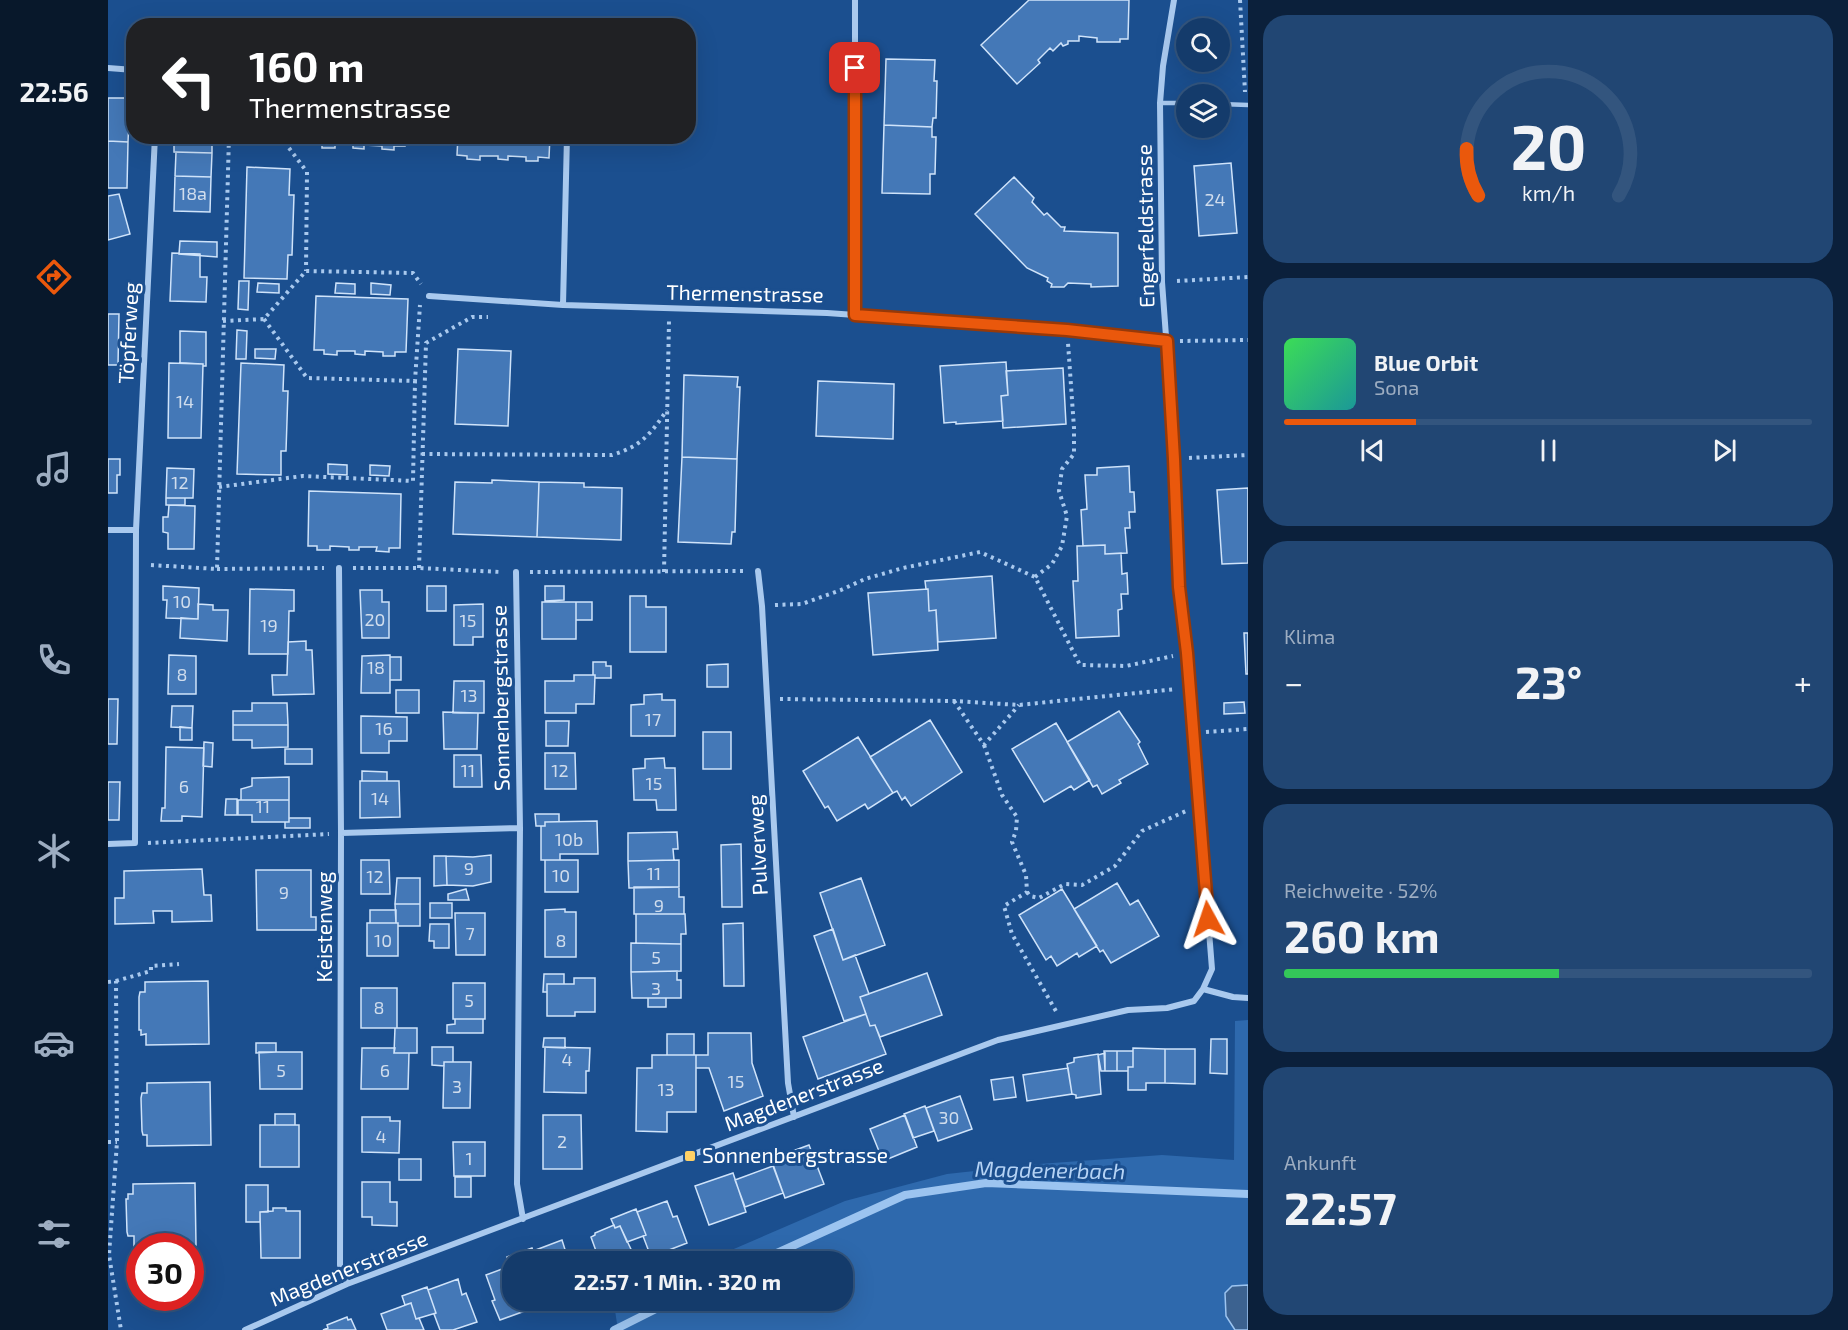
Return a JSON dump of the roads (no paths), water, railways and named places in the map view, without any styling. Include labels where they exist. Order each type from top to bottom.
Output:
[{"type":"street","points":[[855,0],[855,315]]},
{"type":"street","name":"Engerfeldstrasse","points":[[1174,0],[1163,66],[1160,103],[1162,282],[1174,459],[1179,587],[1187,653],[1212,969],[1203,989]]},
{"type":"street","points":[[108,68],[126,69]]},
{"type":"street","name":"Töpferweg","points":[[108,844],[135,843],[135,564],[155,144]]},
{"type":"street","points":[[563,305],[567,144]]},
{"type":"street","name":"Thermenstrasse","points":[[429,296],[563,305],[855,315],[1067,330],[1167,341]]},
{"type":"street","points":[[108,530],[136,530]]},
{"type":"street","name":"Keistenweg","points":[[339,568],[340,1265],[347,1284]]},
{"type":"street","name":"Pulverweg","points":[[758,571],[762,606],[788,1083],[794,1117]]},
{"type":"street","name":"Sonnenbergstrasse","points":[[516,572],[519,828],[517,1184],[523,1219]]},
{"type":"street","points":[[341,833],[519,828]]},
{"type":"street","points":[[1203,989],[1233,997],[1248,998]]},
{"type":"street","name":"Magdenerstrasse","points":[[244,1330],[347,1284],[998,1040],[1128,1010],[1167,1008],[1194,1001],[1203,989]]},
{"type":"lane","points":[[1160,103],[1176,104]]},
{"type":"lane","points":[[1230,104],[1247,105]]},
{"type":"waterway","name":"Magdenerbach","points":[[781,1251],[905,1195],[986,1183],[1248,1194]]},
{"type":"waterway","name":"Magdenerbach","points":[[614,1330],[652,1311]]},
{"type":"place","name":"Sonnenbergstrasse","points":[[690,1156]]}]
